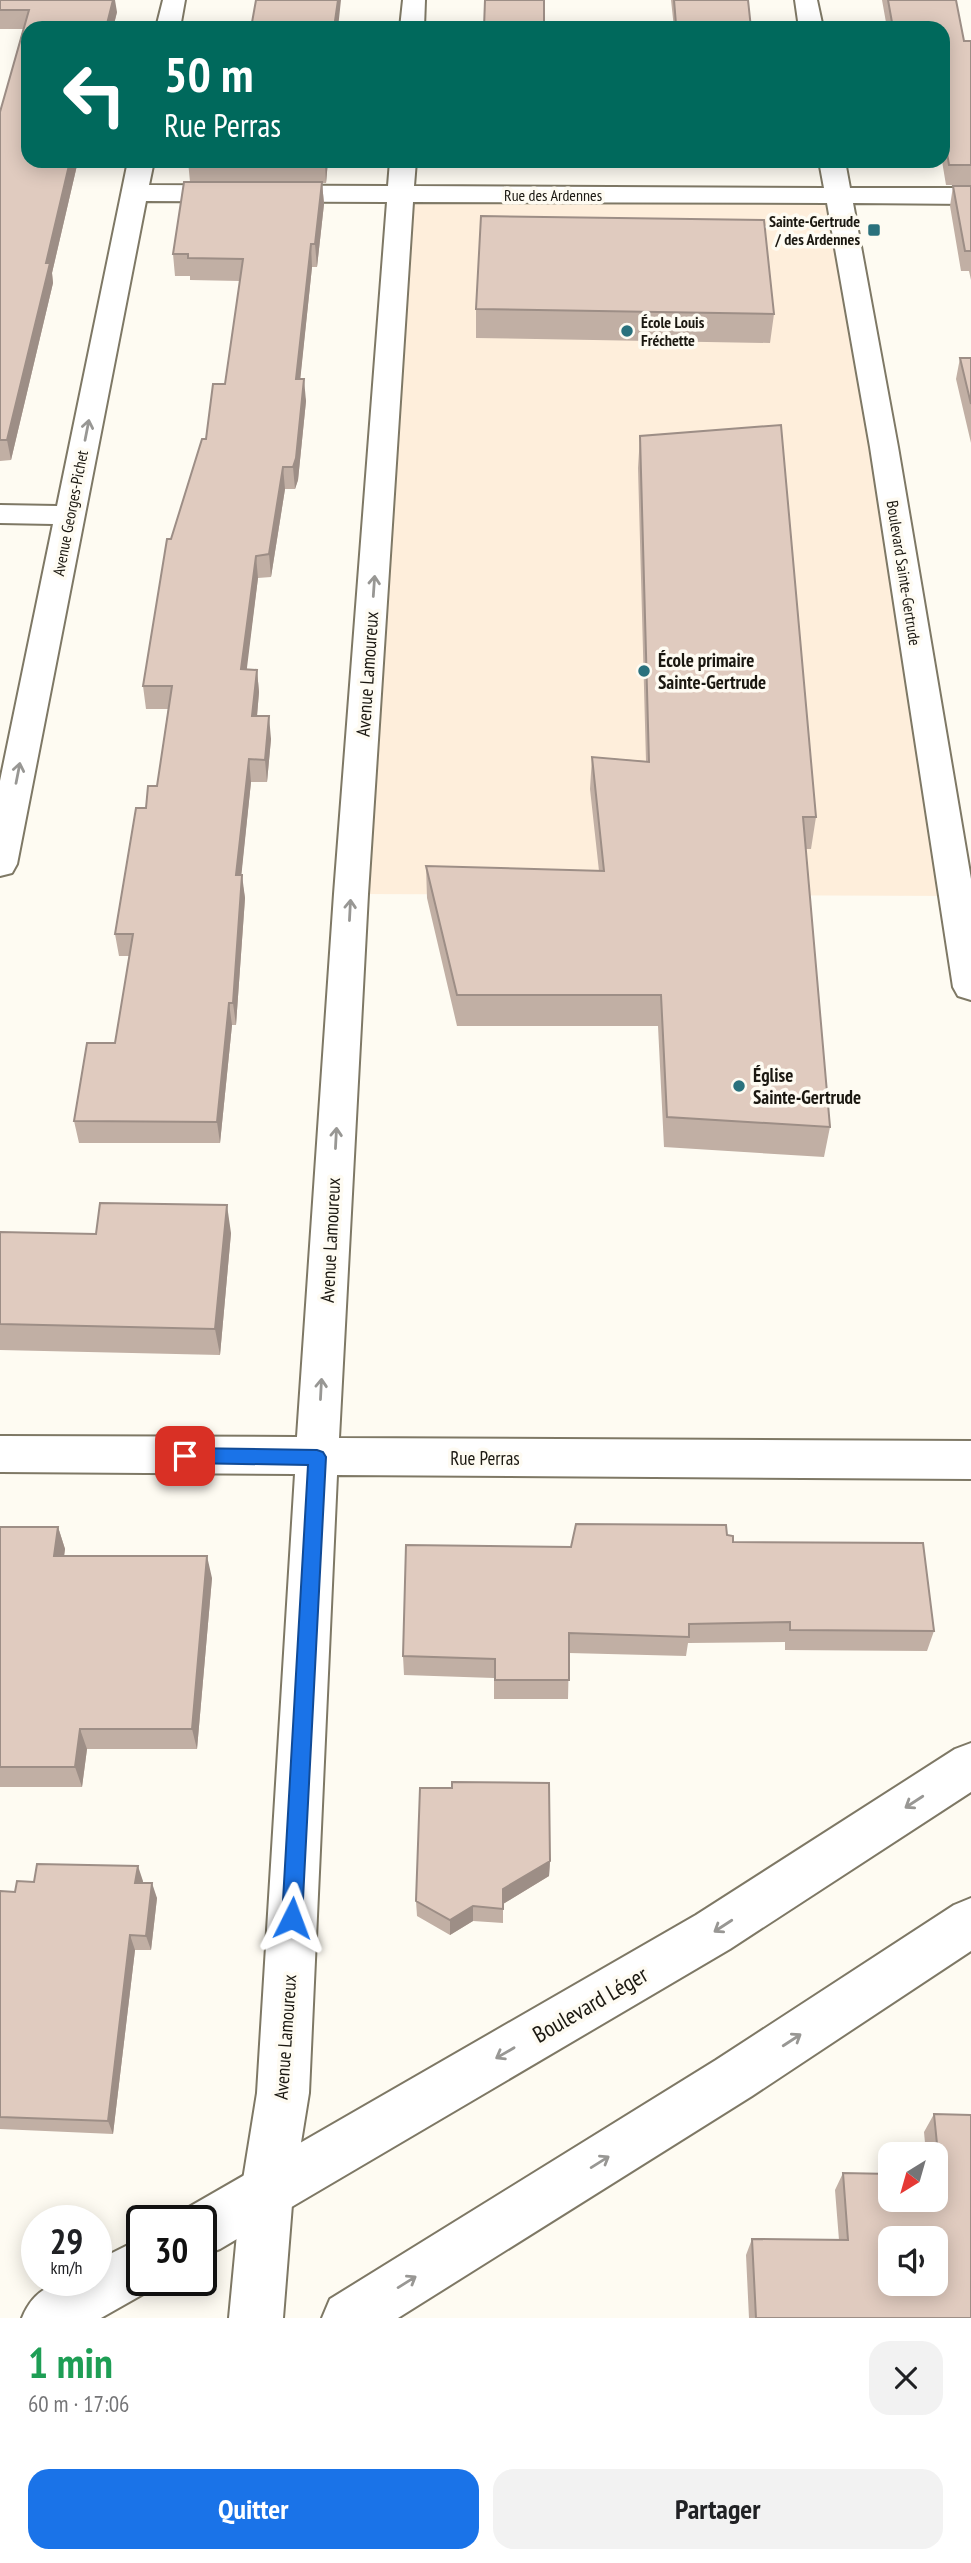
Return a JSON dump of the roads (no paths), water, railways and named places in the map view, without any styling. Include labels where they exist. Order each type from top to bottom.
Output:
[{"type":"street","points":[[170,21],[174,0]]},
{"type":"street","points":[[412,21],[414,0]]},
{"type":"street","points":[[806,0],[810,21]]},
{"type":"street","name":"Avenue Georges-Pichet","points":[[0,864],[139,168]]},
{"type":"street","name":"Boulevard Sainte-Gertrude","points":[[833,168],[884,447],[971,987]]},
{"type":"street","name":"Rue des Ardennes","points":[[134,193],[402,177],[838,195],[971,196]]},
{"type":"street","name":"Avenue Lamoureux","points":[[256,2318],[267,2193],[284,2093],[317,1457],[351,894],[402,177]]},
{"type":"street","points":[[0,514],[70,515]]},
{"type":"street","name":"Rue Perras","points":[[0,1454],[971,1460]]},
{"type":"street","name":"Boulevard Léger","points":[[217,2221],[713,1932],[971,1765]]},
{"type":"street","points":[[349,2318],[734,2078],[971,1922]]},
{"type":"street","points":[[49,2318],[126,2274]]},
{"type":"place","name":"Sainte-Gertrude / des Ardennes","points":[[874,230]]},
{"type":"place","name":"École Louis Fréchette","points":[[627,331]]},
{"type":"place","name":"École primaire Sainte-Gertrude","points":[[644,671]]},
{"type":"place","name":"Église Sainte-Gertrude","points":[[739,1086]]}]
